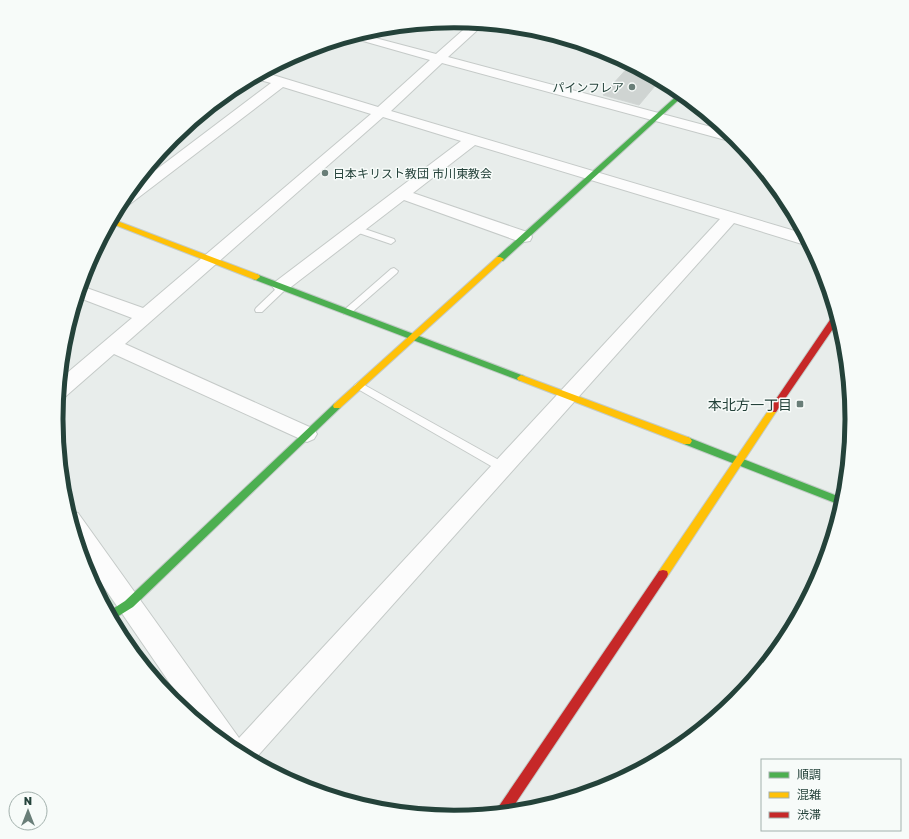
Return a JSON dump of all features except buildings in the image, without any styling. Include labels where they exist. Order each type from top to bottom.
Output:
[{"type":"street","points":[[65,386],[381,112],[472,29]]},
{"type":"street","points":[[364,39],[723,135]]},
{"type":"street","points":[[264,77],[802,238]]},
{"type":"street","points":[[137,191],[281,82]]},
{"type":"street","points":[[120,610],[359,386],[678,98]]},
{"type":"street","points":[[282,287],[473,139]]},
{"type":"street","points":[[402,194],[524,237]]},
{"type":"street","points":[[245,750],[731,217]]},
{"type":"street","points":[[116,223],[739,461],[837,500]]},
{"type":"street","points":[[84,293],[145,316]]},
{"type":"street","points":[[505,808],[739,461],[834,324]]},
{"type":"street","points":[[111,345],[307,434]]},
{"type":"street","points":[[84,544],[120,610],[216,730]]},
{"type":"lane","points":[[356,229],[391,241]]},
{"type":"lane","points":[[347,312],[394,271]]},
{"type":"lane","points":[[259,310],[282,287]]},
{"type":"lane","points":[[359,386],[502,467]]},
{"type":"green space","points":[[91,563],[119,602],[111,607],[103,593]]},
{"type":"traffic: fast","points":[[500,259],[678,98]]},
{"type":"traffic: fast","points":[[256,277],[521,378]]},
{"type":"traffic: fast","points":[[114,613],[129,604],[337,406]]},
{"type":"traffic: fast","points":[[687,441],[837,500]]},
{"type":"traffic: slow","points":[[116,223],[256,277]]},
{"type":"traffic: slow","points":[[337,406],[500,259]]},
{"type":"traffic: slow","points":[[521,378],[687,441]]},
{"type":"traffic: slow","points":[[663,574],[773,410]]},
{"type":"traffic: jam","points":[[773,410],[834,321]]},
{"type":"traffic: jam","points":[[504,808],[663,574]]},
{"type":"place","name":"パインフレア","points":[[632,87]]},
{"type":"place","name":"日本キリスト教団 市川東教会","points":[[325,173]]},
{"type":"place","name":"本北方一丁目","points":[[800,404]]}]
